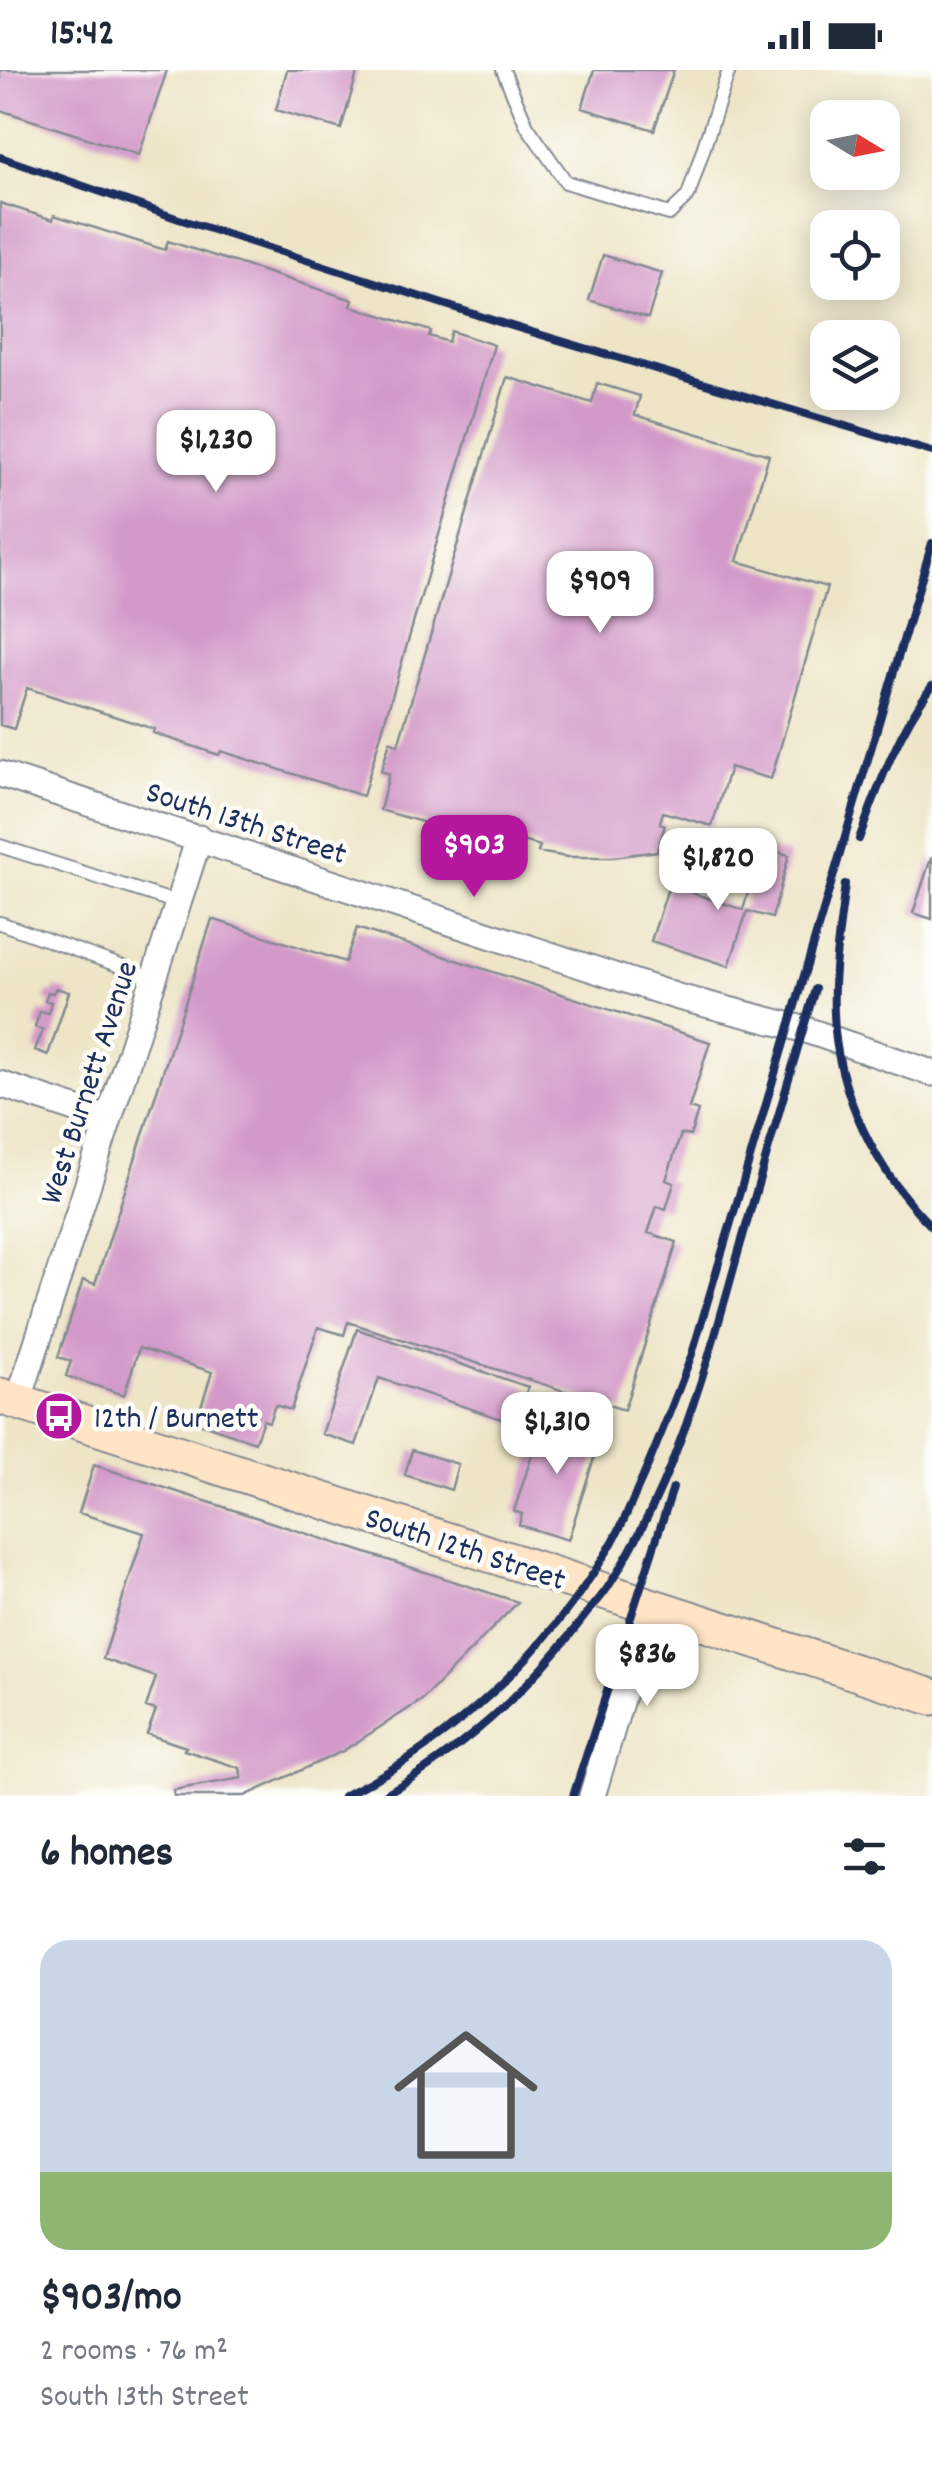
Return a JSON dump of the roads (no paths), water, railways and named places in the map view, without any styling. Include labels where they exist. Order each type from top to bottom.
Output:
[{"type":"street","name":"South 13th Street","points":[[0,774],[678,997],[803,1029],[932,1073]]},
{"type":"street","name":"West Burnett Avenue","points":[[9,1399],[108,1120],[199,838]]},
{"type":"street","points":[[0,1084],[108,1120]]},
{"type":"street","name":"South 12th Street","points":[[9,1399],[932,1698]]},
{"type":"street","points":[[592,1796],[649,1606]]},
{"type":"lane","points":[[502,70],[527,126],[566,182],[669,214],[688,196],[729,70]]},
{"type":"lane","points":[[0,846],[178,902]]},
{"type":"lane","points":[[0,923],[154,978]]},
{"type":"railway","points":[[0,157],[505,324],[932,452]]},
{"type":"railway","points":[[343,1796],[422,1749],[493,1692],[555,1625],[583,1588],[624,1520],[692,1354],[932,543]]},
{"type":"railway","points":[[859,839],[899,741],[932,686]]},
{"type":"railway","points":[[845,884],[834,998],[842,1073],[877,1156],[932,1227]]},
{"type":"railway","points":[[382,1796],[467,1739],[517,1694],[602,1595],[631,1548],[670,1467],[701,1381],[815,989]]},
{"type":"railway","points":[[573,1796],[673,1488]]},
{"type":"place","name":"12th / Burnett","points":[[59,1416]]}]
